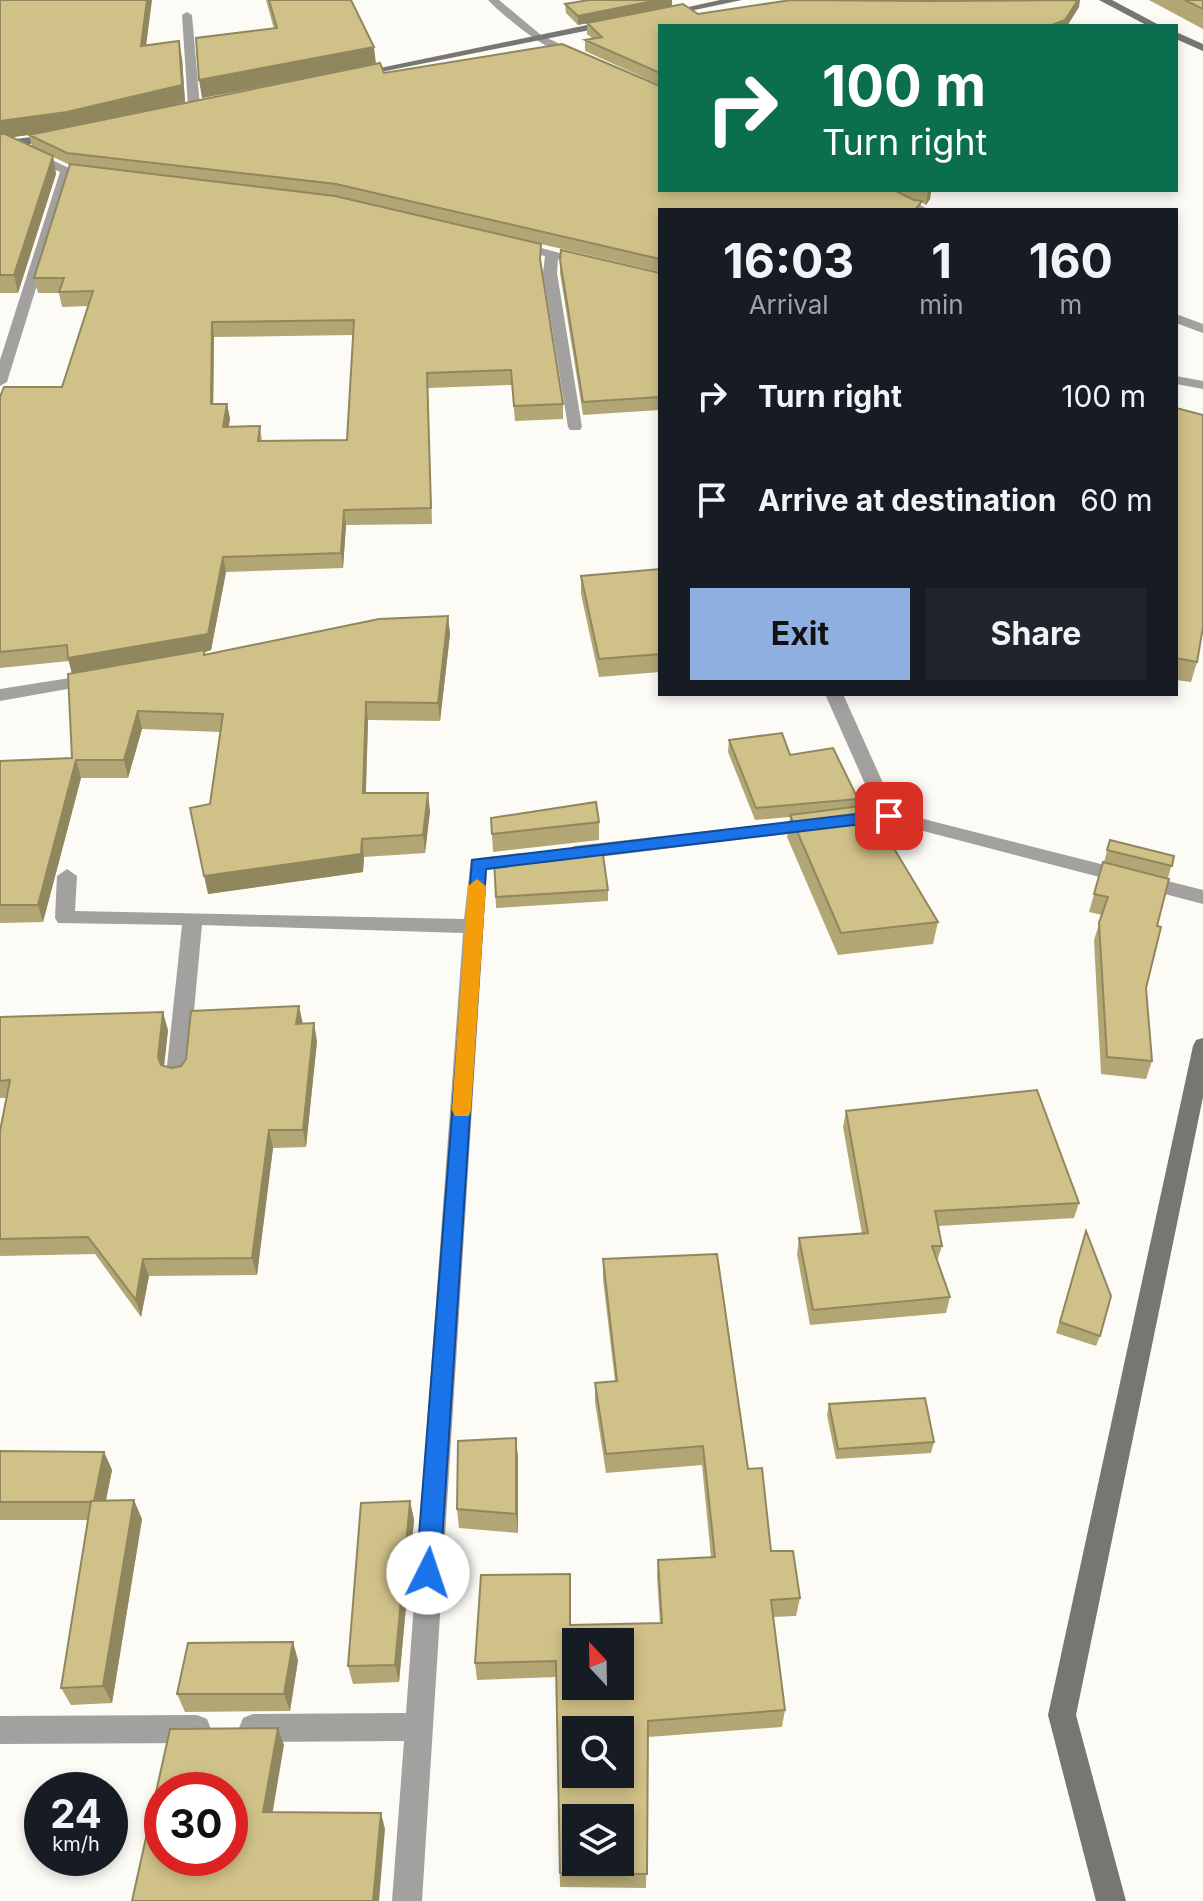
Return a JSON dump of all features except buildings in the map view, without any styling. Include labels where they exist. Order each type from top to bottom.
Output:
[{"type":"street","points":[[493,0],[537,37],[592,62]]},
{"type":"street","points":[[660,14],[737,0]]},
{"type":"street","points":[[1104,0],[1152,24]]},
{"type":"street","points":[[187,15],[194,106]]},
{"type":"street","points":[[350,75],[630,20]]},
{"type":"street","points":[[1178,36],[1203,48]]},
{"type":"street","points":[[179,110],[210,103]]},
{"type":"street","points":[[5,144],[71,135]]},
{"type":"street","points":[[5,144],[66,171],[111,176]]},
{"type":"street","points":[[0,382],[66,171]]},
{"type":"street","points":[[884,192],[920,208]]},
{"type":"street","points":[[506,243],[598,264]]},
{"type":"street","points":[[552,253],[550,273],[575,427]]},
{"type":"street","points":[[1178,319],[1203,329]]},
{"type":"street","points":[[1178,380],[1203,385]]},
{"type":"street","points":[[0,695],[115,675]]},
{"type":"street","points":[[835,696],[889,816]]},
{"type":"street","points":[[407,1901],[478,864],[889,816],[1203,897]]},
{"type":"street","points":[[67,876],[65,918],[193,918],[475,926]]},
{"type":"street","points":[[177,1075],[193,918]]},
{"type":"street","points":[[1111,1901],[1062,1715],[1203,1046]]},
{"type":"street","points":[[0,1730],[417,1727]]},
{"type":"slow traffic","points":[[462,1110],[477,886]]},
{"type":"route","points":[[428,1573],[478,864],[889,816]]}]
